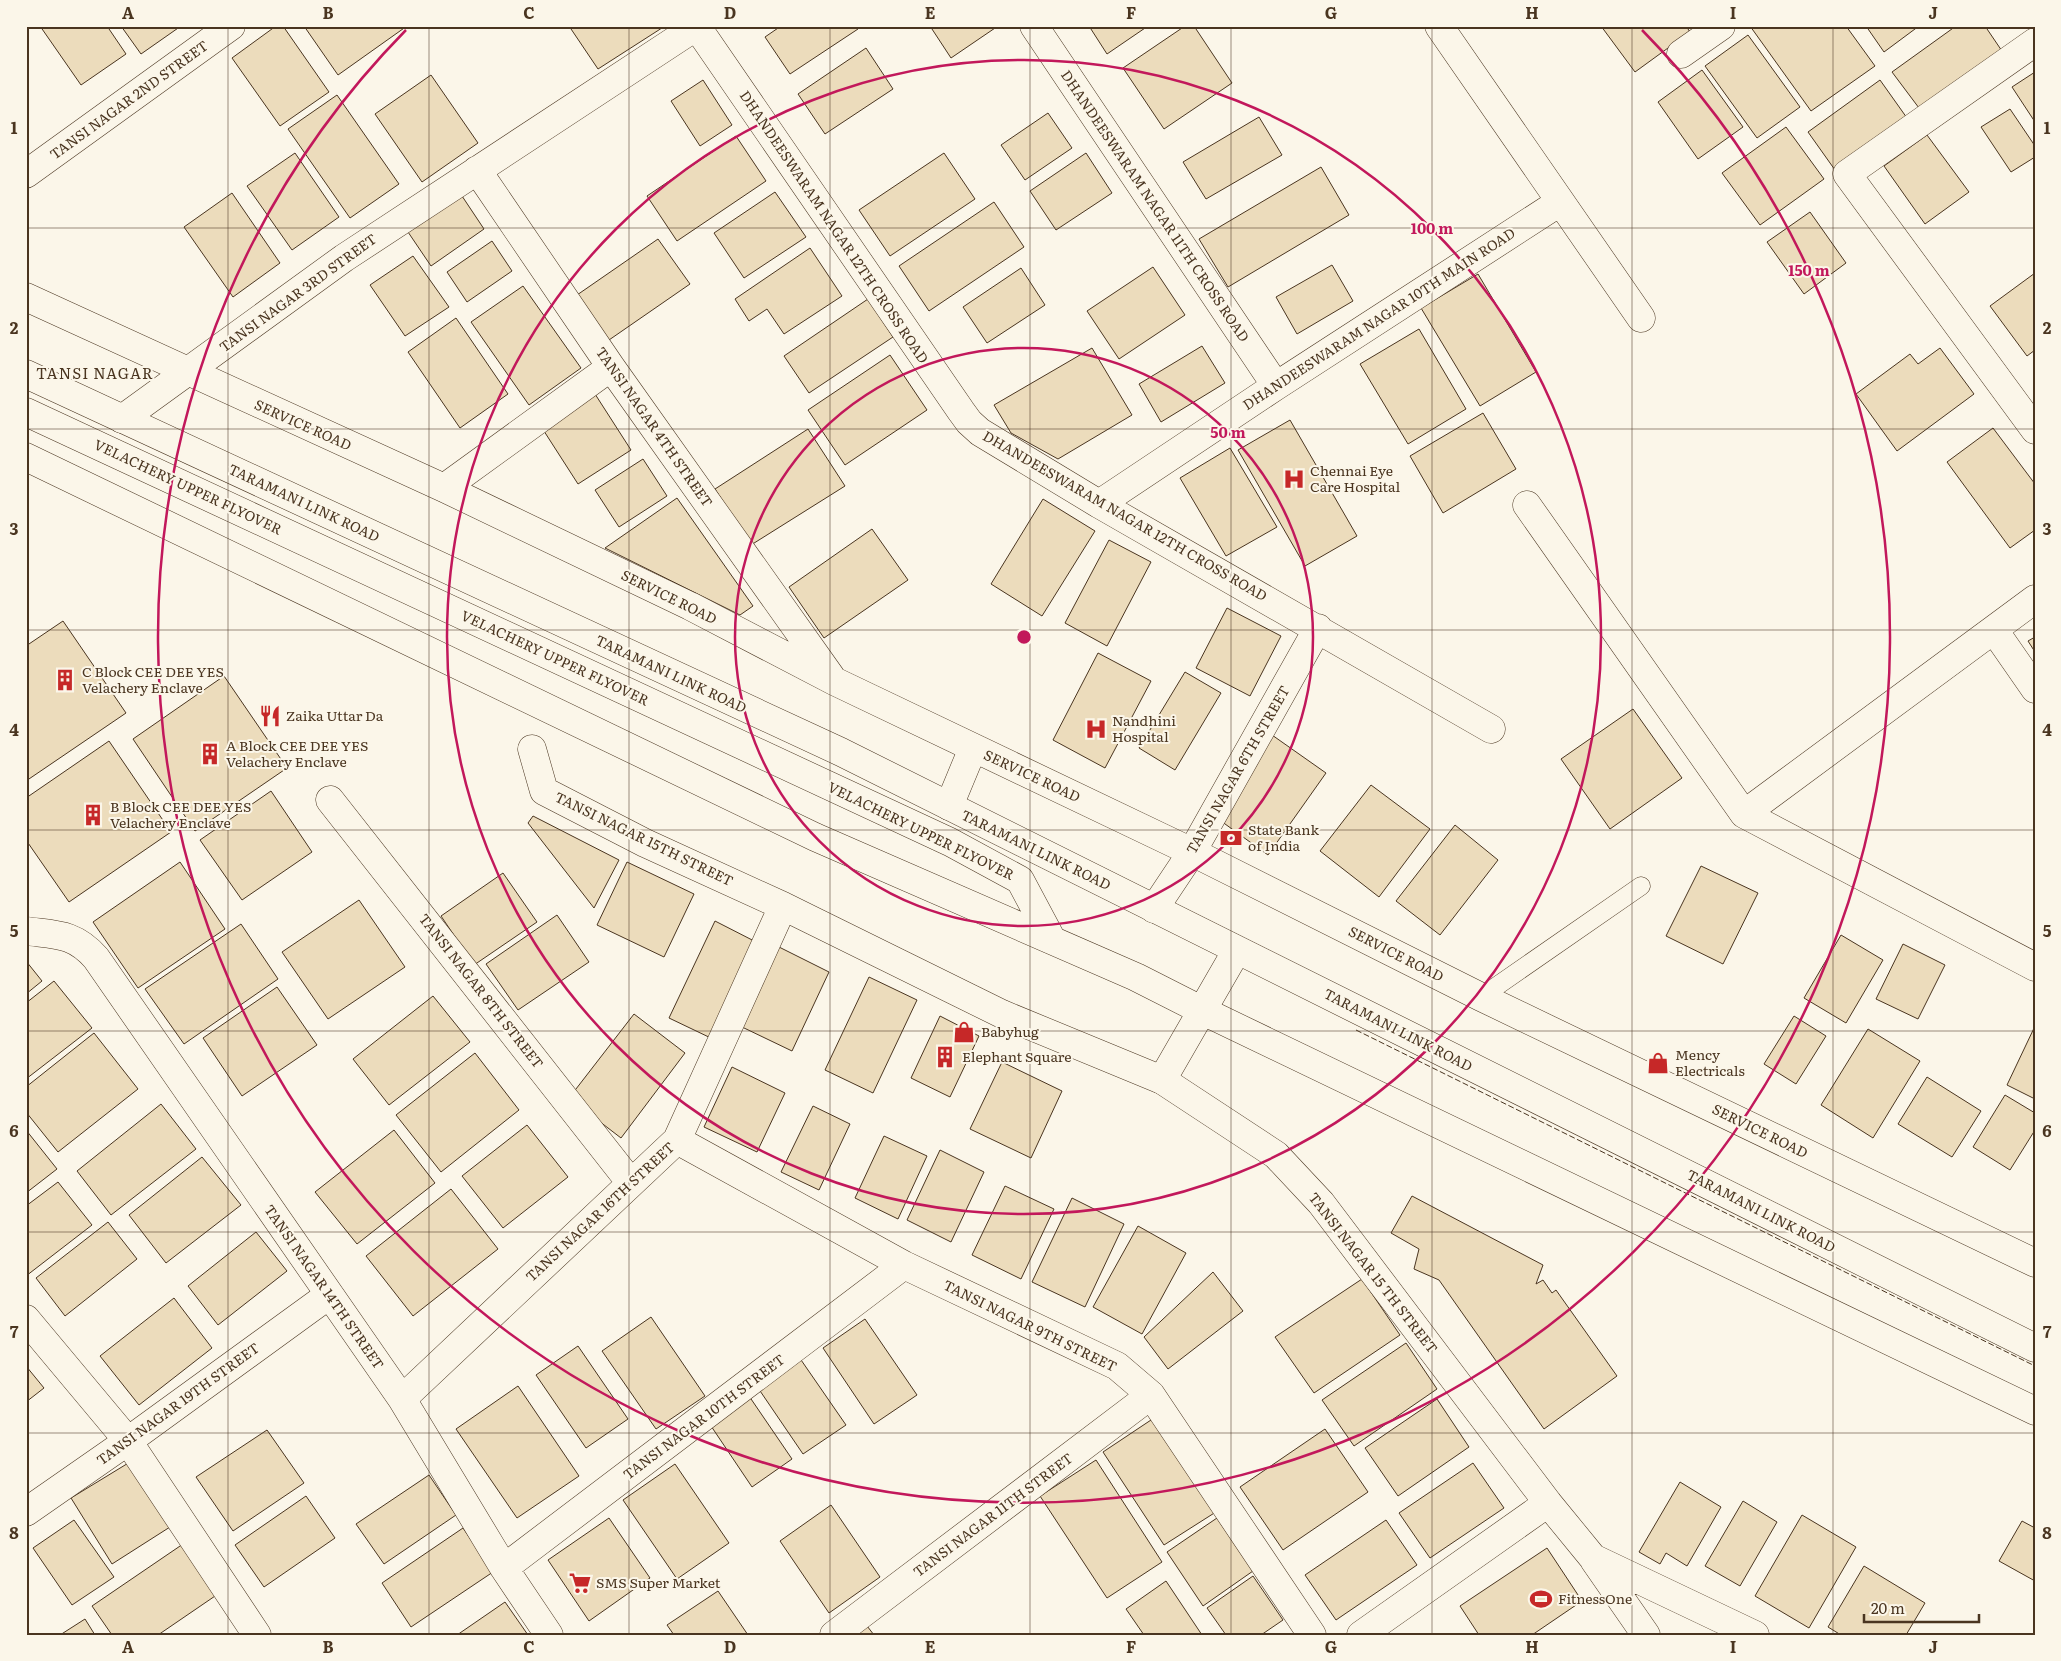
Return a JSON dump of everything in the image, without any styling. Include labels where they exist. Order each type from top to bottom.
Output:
[{"type":"street","name":"TANSI NAGAR 2ND STREET","points":[[26,174],[231,26]]},
{"type":"street","name":"TANSI NAGAR 3RD STREET","points":[[122,419],[344,258],[697,26]]},
{"type":"street","name":"DHANDEESWARAM NAGAR 12TH CROSS ROAD","points":[[697,26],[969,422],[989,438],[1099,504],[1491,729]]},
{"type":"street","name":"DHANDEESWARAM NAGAR 11TH CROSS ROAD","points":[[1034,26],[1276,386]]},
{"type":"street","points":[[1439,26],[1641,318]]},
{"type":"street","points":[[1681,54],[1721,26]]},
{"type":"street","points":[[2035,42],[1847,174],[2035,430]]},
{"type":"street","name":"TANSI NAGAR 4TH STREET","points":[[477,170],[611,367],[834,681]]},
{"type":"street","name":"DHANDEESWARAM NAGAR 10TH MAIN ROAD","points":[[1099,504],[1276,386],[1560,202]]},
{"type":"street","name":"SERVICE ROAD","points":[[26,297],[444,488],[690,606],[834,681],[1192,852],[1481,997],[2035,1263]]},
{"type":"street","points":[[444,488],[611,367]]},
{"type":"street","name":"TARAMANI LINK ROAD","points":[[26,374],[841,752],[2035,1348]]},
{"type":"street","name":"VELACHERY UPPER FLYOVER","points":[[26,412],[950,842],[1020,880],[1052,940]]},
{"type":"street","points":[[26,457],[815,837],[1136,977],[2035,1411]]},
{"type":"street","points":[[1527,505],[1744,814],[2035,967]]},
{"type":"street","points":[[1744,814],[2035,599]]},
{"type":"street","name":"TANSI NAGAR 6TH STREET","points":[[1154,909],[1192,852],[1318,628]]},
{"type":"street","points":[[1994,630],[2035,689]]},
{"type":"street","points":[[949,806],[973,748]]},
{"type":"street","name":"TANSI NAGAR 15TH STREET","points":[[532,749],[544,791],[645,843],[783,906],[1002,1014],[1162,1080]]},
{"type":"street","name":"TANSI NAGAR 8TH STREET","points":[[330,800],[631,1183]]},
{"type":"street","name":"TANSI NAGAR 16TH STREET","points":[[402,1399],[677,1140],[783,906]]},
{"type":"street","name":"TANSI NAGAR 14TH STREET","points":[[26,931],[73,938],[86,946],[96,958],[402,1399],[504,1568],[549,1635]]},
{"type":"street","points":[[1162,1080],[1204,1011],[1237,950]]},
{"type":"street","name":"TANSI NAGAR 15 TH STREET","points":[[1162,1080],[1276,1155],[1320,1203],[1548,1503],[1593,1558],[1646,1635]]},
{"type":"street","name":"TANSI NAGAR 9TH STREET","points":[[677,1140],[904,1265],[1117,1366],[1151,1395],[1312,1635]]},
{"type":"street","name":"TANSI NAGAR 10TH STREET","points":[[504,1568],[904,1265]]},
{"type":"street","name":"TANSI NAGAR 19TH STREET","points":[[26,1512],[128,1441],[329,1295]]},
{"type":"street","points":[[26,1319],[128,1441],[257,1635]]},
{"type":"street","name":"TANSI NAGAR 11TH STREET","points":[[834,1635],[1151,1395]]},
{"type":"street","points":[[1361,1635],[1548,1503]]},
{"type":"street","points":[[1593,1558],[1755,1635]]},
{"type":"lane","points":[[1481,997],[1641,886]]},
{"type":"building","points":[[40,26],[107,26],[126,54],[81,85]]},
{"type":"building","points":[[121,26],[181,26],[141,54]]},
{"type":"building","points":[[276,26],[283,26],[329,92],[280,126],[232,58]]},
{"type":"building","points":[[304,26],[407,26],[338,75]]},
{"type":"building","points":[[569,26],[665,26],[598,69]]},
{"type":"building","points":[[781,26],[856,26],[858,29],[790,74],[765,37]]},
{"type":"building","points":[[930,26],[998,26],[951,58]]},
{"type":"building","points":[[1089,26],[1148,26],[1107,54]]},
{"type":"building","points":[[1185,26],[1194,26],[1232,83],[1164,129],[1123,68]]},
{"type":"building","points":[[1601,26],[1686,26],[1690,32],[1635,72]]},
{"type":"building","points":[[1750,26],[1846,26],[1875,66],[1811,111]]},
{"type":"building","points":[[1866,26],[1919,26],[1884,52]]},
{"type":"building","points":[[1956,26],[1985,26],[2004,54],[1922,112],[1892,72]]},
{"type":"building","points":[[1748,35],[1800,107],[1757,138],[1705,66]]},
{"type":"building","points":[[866,48],[893,89],[825,134],[798,94]]},
{"type":"building","points":[[1702,70],[1743,127],[1698,159],[1658,102]]},
{"type":"building","points":[[2035,72],[2035,122],[2012,87]]},
{"type":"building","points":[[431,75],[478,143],[422,182],[375,114]]},
{"type":"building","points":[[703,80],[732,125],[700,146],[671,101]]},
{"type":"building","points":[[1880,80],[1907,118],[1835,170],[1808,132]]},
{"type":"building","points":[[337,95],[399,184],[350,218],[288,129]]},
{"type":"building","points":[[2010,109],[2035,146],[2035,157],[2011,172],[1981,127]]},
{"type":"building","points":[[1048,113],[1072,148],[1025,180],[1001,145]]},
{"type":"building","points":[[1259,117],[1282,155],[1206,199],[1183,162]]},
{"type":"building","points":[[1786,127],[1824,179],[1760,225],[1722,173]]},
{"type":"building","points":[[1927,135],[1969,192],[1925,224],[1884,166]]},
{"type":"building","points":[[736,136],[766,181],[677,241],[647,196]]},
{"type":"building","points":[[295,153],[339,217],[292,250],[247,186]]},
{"type":"building","points":[[944,153],[975,199],[890,256],[859,210]]},
{"type":"building","points":[[1086,153],[1112,193],[1056,230],[1030,191]]},
{"type":"building","points":[[1321,167],[1349,215],[1228,287],[1199,239]]},
{"type":"building","points":[[775,192],[806,237],[744,278],[714,233]]},
{"type":"building","points":[[232,193],[280,263],[233,297],[184,227]]},
{"type":"building","points":[[462,196],[484,229],[431,266],[408,232]]},
{"type":"building","points":[[994,202],[1024,247],[929,311],[899,266]]},
{"type":"building","points":[[1810,212],[1846,263],[1804,294],[1767,242]]},
{"type":"building","points":[[658,239],[690,284],[609,340],[577,295]]},
{"type":"building","points":[[492,241],[512,271],[467,302],[447,272]]},
{"type":"building","points":[[810,248],[842,296],[784,334],[767,309],[749,321],[735,299]]},
{"type":"building","points":[[413,256],[449,307],[405,336],[370,285]]},
{"type":"building","points":[[1332,265],[1353,301],[1297,334],[1276,297]]},
{"type":"building","points":[[1153,267],[1185,315],[1119,359],[1087,311]]},
{"type":"building","points":[[1021,268],[1045,305],[987,343],[963,307]]},
{"type":"building","points":[[2035,273],[2035,350],[2027,356],[1990,306]]},
{"type":"building","points":[[1478,274],[1536,372],[1480,406],[1421,308]]},
{"type":"building","points":[[523,286],[581,368],[529,405],[471,322]]},
{"type":"building","points":[[868,299],[893,337],[809,393],[784,356]]},
{"type":"building","points":[[456,318],[508,394],[460,428],[408,352]]},
{"type":"building","points":[[1419,329],[1466,409],[1408,444],[1360,364]]},
{"type":"building","points":[[1202,346],[1225,383],[1161,422],[1139,384]]},
{"type":"building","points":[[1092,348],[1132,415],[1058,459],[1011,433],[994,405]]},
{"type":"building","points":[[1940,348],[1974,394],[1897,451],[1856,394],[1910,354],[1918,364]]},
{"type":"building","points":[[890,355],[927,410],[845,465],[808,410]]},
{"type":"building","points":[[595,394],[631,450],[578,484],[542,428]]},
{"type":"building","points":[[1483,413],[1516,469],[1443,513],[1410,456]]},
{"type":"building","points":[[1290,420],[1357,536],[1305,566],[1238,450]]},
{"type":"building","points":[[1993,428],[2035,484],[2035,530],[2010,548],[1947,462]]},
{"type":"building","points":[[808,429],[845,486],[751,545],[715,489]]},
{"type":"building","points":[[1230,448],[1277,527],[1226,556],[1180,478]]},
{"type":"building","points":[[643,459],[667,496],[619,527],[595,490]]},
{"type":"building","points":[[677,498],[753,606],[740,615],[605,548]]},
{"type":"building","points":[[1043,499],[1095,531],[1042,616],[991,584]]},
{"type":"building","points":[[872,529],[908,580],[824,638],[789,587]]},
{"type":"building","points":[[1109,540],[1151,562],[1107,646],[1065,623]]},
{"type":"building","points":[[1227,608],[1281,636],[1250,696],[1196,668]]},
{"type":"building","name":"C Block CEE DEE YES Velachery Enclave","points":[[63,621],[126,713],[26,781],[26,646]]},
{"type":"building","points":[[2035,637],[2035,652],[2028,641]]},
{"type":"building","points":[[1098,653],[1151,681],[1105,768],[1053,740]]},
{"type":"building","points":[[1185,672],[1221,693],[1175,770],[1139,748]]},
{"type":"building","name":"A Block CEE DEE YES Velachery Enclave","points":[[224,676],[287,768],[195,831],[133,739]]},
{"type":"building","points":[[1633,709],[1682,778],[1610,829],[1561,759]]},
{"type":"building","points":[[1272,735],[1326,773],[1268,855],[1214,816]]},
{"type":"building","name":"B Block CEE DEE YES Velachery Enclave","points":[[109,741],[171,832],[69,902],[26,840],[26,798]]},
{"type":"building","points":[[1371,785],[1430,829],[1379,897],[1320,851]]},
{"type":"building","points":[[271,791],[312,852],[242,900],[200,840]]},
{"type":"building","points":[[533,816],[619,860],[594,908],[528,823]]},
{"type":"building","points":[[1455,825],[1498,860],[1440,935],[1396,901]]},
{"type":"building","points":[[180,862],[225,929],[138,988],[93,922]]},
{"type":"building","points":[[627,862],[694,894],[664,957],[597,925]]},
{"type":"building","points":[[1701,866],[1758,893],[1723,964],[1666,936]]},
{"type":"building","points":[[503,873],[537,922],[474,965],[441,916]]},
{"type":"building","points":[[359,900],[405,967],[328,1019],[282,952]]},
{"type":"building","points":[[557,915],[589,962],[518,1010],[486,964]]},
{"type":"building","points":[[715,921],[760,944],[715,1040],[669,1018]]},
{"type":"building","points":[[241,924],[278,979],[184,1044],[145,989]]},
{"type":"building","points":[[1841,935],[1883,960],[1846,1023],[1804,998]]},
{"type":"building","points":[[1903,944],[1945,965],[1918,1019],[1876,999]]},
{"type":"building","points":[[779,947],[829,972],[792,1051],[742,1027]]},
{"type":"building","points":[[26,961],[42,981],[26,994]]},
{"type":"building","points":[[869,977],[917,1000],[873,1093],[825,1070]]},
{"type":"building","points":[[54,981],[92,1028],[26,1079],[26,1003]]},
{"type":"building","points":[[277,987],[317,1045],[242,1096],[203,1038]]},
{"type":"building","points":[[433,996],[470,1042],[389,1105],[353,1059]]},
{"type":"building","points":[[634,1014],[685,1053],[621,1138],[569,1098]]},
{"type":"building","name":"Elephant Square","points":[[940,1016],[979,1036],[950,1097],[911,1078]]},
{"type":"building","points":[[1794,1016],[1826,1036],[1796,1084],[1764,1064]]},
{"type":"building","points":[[2035,1026],[2035,1099],[2007,1085]]},
{"type":"building","points":[[1868,1029],[1920,1061],[1873,1138],[1821,1105]]},
{"type":"building","points":[[94,1033],[138,1089],[58,1152],[26,1112],[26,1087]]},
{"type":"building","points":[[475,1053],[519,1110],[441,1172],[396,1115]]},
{"type":"building","points":[[1002,1062],[1062,1091],[1031,1158],[970,1129]]},
{"type":"building","points":[[732,1067],[785,1093],[757,1152],[704,1127]]},
{"type":"building","points":[[1927,1077],[1981,1111],[1952,1157],[1898,1124]]},
{"type":"building","points":[[2005,1095],[2035,1113],[2035,1130],[2010,1170],[1973,1147]]},
{"type":"building","points":[[161,1104],[196,1149],[111,1215],[77,1171]]},
{"type":"building","points":[[813,1106],[850,1124],[819,1190],[781,1172]]},
{"type":"building","points":[[527,1125],[568,1177],[503,1228],[462,1176]]},
{"type":"building","points":[[26,1130],[57,1169],[26,1193]]},
{"type":"building","points":[[394,1130],[435,1183],[357,1244],[315,1192]]},
{"type":"building","points":[[884,1136],[927,1156],[898,1219],[855,1198]]},
{"type":"building","points":[[940,1150],[984,1172],[951,1242],[907,1220]]},
{"type":"building","points":[[202,1157],[241,1205],[166,1263],[129,1215]]},
{"type":"building","points":[[58,1182],[92,1225],[26,1276],[26,1206]]},
{"type":"building","points":[[1005,1186],[1054,1209],[1021,1279],[972,1255]]},
{"type":"building","points":[[451,1189],[498,1249],[413,1316],[366,1256]]},
{"type":"building","points":[[1412,1196],[1543,1265],[1536,1284],[1543,1280],[1552,1293],[1556,1290],[1617,1376],[1544,1429],[1439,1280],[1414,1269],[1419,1249],[1391,1233]]},
{"type":"building","points":[[1072,1198],[1124,1224],[1085,1307],[1032,1282]]},
{"type":"building","points":[[108,1222],[137,1259],[65,1316],[36,1278]]},
{"type":"building","points":[[1138,1226],[1186,1253],[1142,1334],[1093,1307]]},
{"type":"building","points":[[256,1232],[287,1271],[218,1325],[188,1286]]},
{"type":"building","points":[[1213,1272],[1243,1311],[1168,1369],[1144,1337]]},
{"type":"building","points":[[1362,1279],[1400,1335],[1314,1393],[1275,1337]]},
{"type":"building","points":[[174,1298],[212,1348],[139,1405],[100,1356]]},
{"type":"building","points":[[651,1317],[705,1396],[656,1429],[602,1351]]},
{"type":"building","points":[[865,1319],[917,1395],[874,1424],[823,1348]]},
{"type":"building","points":[[1406,1343],[1437,1389],[1354,1446],[1322,1400]]},
{"type":"building","points":[[578,1346],[628,1419],[586,1448],[536,1375]]},
{"type":"building","points":[[799,1357],[846,1425],[803,1454],[756,1385]]},
{"type":"building","points":[[26,1366],[44,1388],[26,1402]]},
{"type":"building","points":[[518,1386],[579,1476],[517,1518],[456,1429]]},
{"type":"building","points":[[749,1396],[792,1459],[752,1487],[709,1423]]},
{"type":"building","points":[[1437,1399],[1469,1447],[1398,1496],[1365,1448]]},
{"type":"building","points":[[1157,1416],[1219,1510],[1164,1545],[1103,1452]]},
{"type":"building","points":[[1325,1429],[1368,1492],[1283,1550],[1240,1487]]},
{"type":"building","points":[[267,1430],[304,1483],[233,1531],[196,1477]]},
{"type":"building","points":[[1096,1460],[1162,1562],[1107,1598],[1040,1496]]},
{"type":"building","points":[[130,1462],[170,1527],[112,1564],[71,1498]]},
{"type":"building","points":[[1473,1463],[1504,1508],[1430,1558],[1399,1513]]},
{"type":"building","points":[[675,1464],[729,1543],[677,1579],[623,1500]]},
{"type":"building","points":[[429,1475],[456,1515],[384,1564],[356,1524]]},
{"type":"building","points":[[1680,1482],[1721,1507],[1687,1566],[1666,1553],[1660,1564],[1639,1552]]},
{"type":"building","points":[[306,1496],[335,1538],[264,1587],[235,1545]]},
{"type":"building","points":[[1743,1501],[1777,1522],[1740,1586],[1705,1566]]},
{"type":"building","points":[[831,1505],[880,1577],[829,1613],[780,1541]]},
{"type":"building","points":[[1802,1515],[1856,1547],[1809,1628],[1755,1596]]},
{"type":"building","points":[[609,1518],[650,1578],[589,1621],[548,1560]]},
{"type":"building","points":[[1217,1518],[1253,1571],[1203,1606],[1167,1552]]},
{"type":"building","points":[[74,1520],[114,1577],[72,1605],[33,1548]]},
{"type":"building","points":[[1386,1520],[1417,1565],[1336,1620],[1305,1575]]},
{"type":"building","points":[[2022,1521],[2035,1528],[2035,1581],[1999,1561]]},
{"type":"building","points":[[463,1528],[493,1572],[411,1627],[382,1583]]},
{"type":"building","points":[[183,1544],[218,1594],[158,1635],[112,1635],[92,1606]]},
{"type":"building","points":[[1547,1548],[1582,1601],[1532,1635],[1479,1635],[1460,1606]]},
{"type":"building","points":[[1864,1566],[1925,1603],[1906,1635],[1841,1635],[1828,1627]]},
{"type":"building","points":[[1253,1576],[1283,1620],[1261,1635],[1226,1635],[1207,1608]]},
{"type":"building","points":[[1166,1581],[1202,1635],[1144,1635],[1126,1609]]},
{"type":"building","points":[[718,1591],[748,1635],[674,1635],[667,1625]]},
{"type":"building","points":[[505,1602],[528,1635],[457,1635]]},
{"type":"building","points":[[85,1619],[95,1635],[60,1635]]},
{"type":"building","points":[[864,1622],[874,1635],[847,1635]]},
{"type":"fence","points":[[1356,1030],[2035,1366]]},
{"type":"place","name":"Chennai Eye Care Hospital","points":[[1294,479]]},
{"type":"place","name":"C Block CEE DEE YES Velachery Enclave","points":[[65,680]]},
{"type":"place","name":"Zaika Uttar Da","points":[[270,716]]},
{"type":"place","name":"Nandhini Hospital","points":[[1096,729]]},
{"type":"place","name":"A Block CEE DEE YES Velachery Enclave","points":[[210,754]]},
{"type":"place","name":"B Block CEE DEE YES Velachery Enclave","points":[[93,815]]},
{"type":"place","name":"State Bank of India","points":[[1231,838]]},
{"type":"place","name":"Babyhug","points":[[964,1032]]},
{"type":"place","name":"Elephant Square","points":[[945,1057]]},
{"type":"place","name":"Mency Electricals","points":[[1658,1063]]},
{"type":"place","name":"SMS Super Market","points":[[580,1583]]},
{"type":"place","name":"FitnessOne","points":[[1541,1599]]},
{"type":"district","name":"TANSI NAGAR","points":[[95,374]]}]
